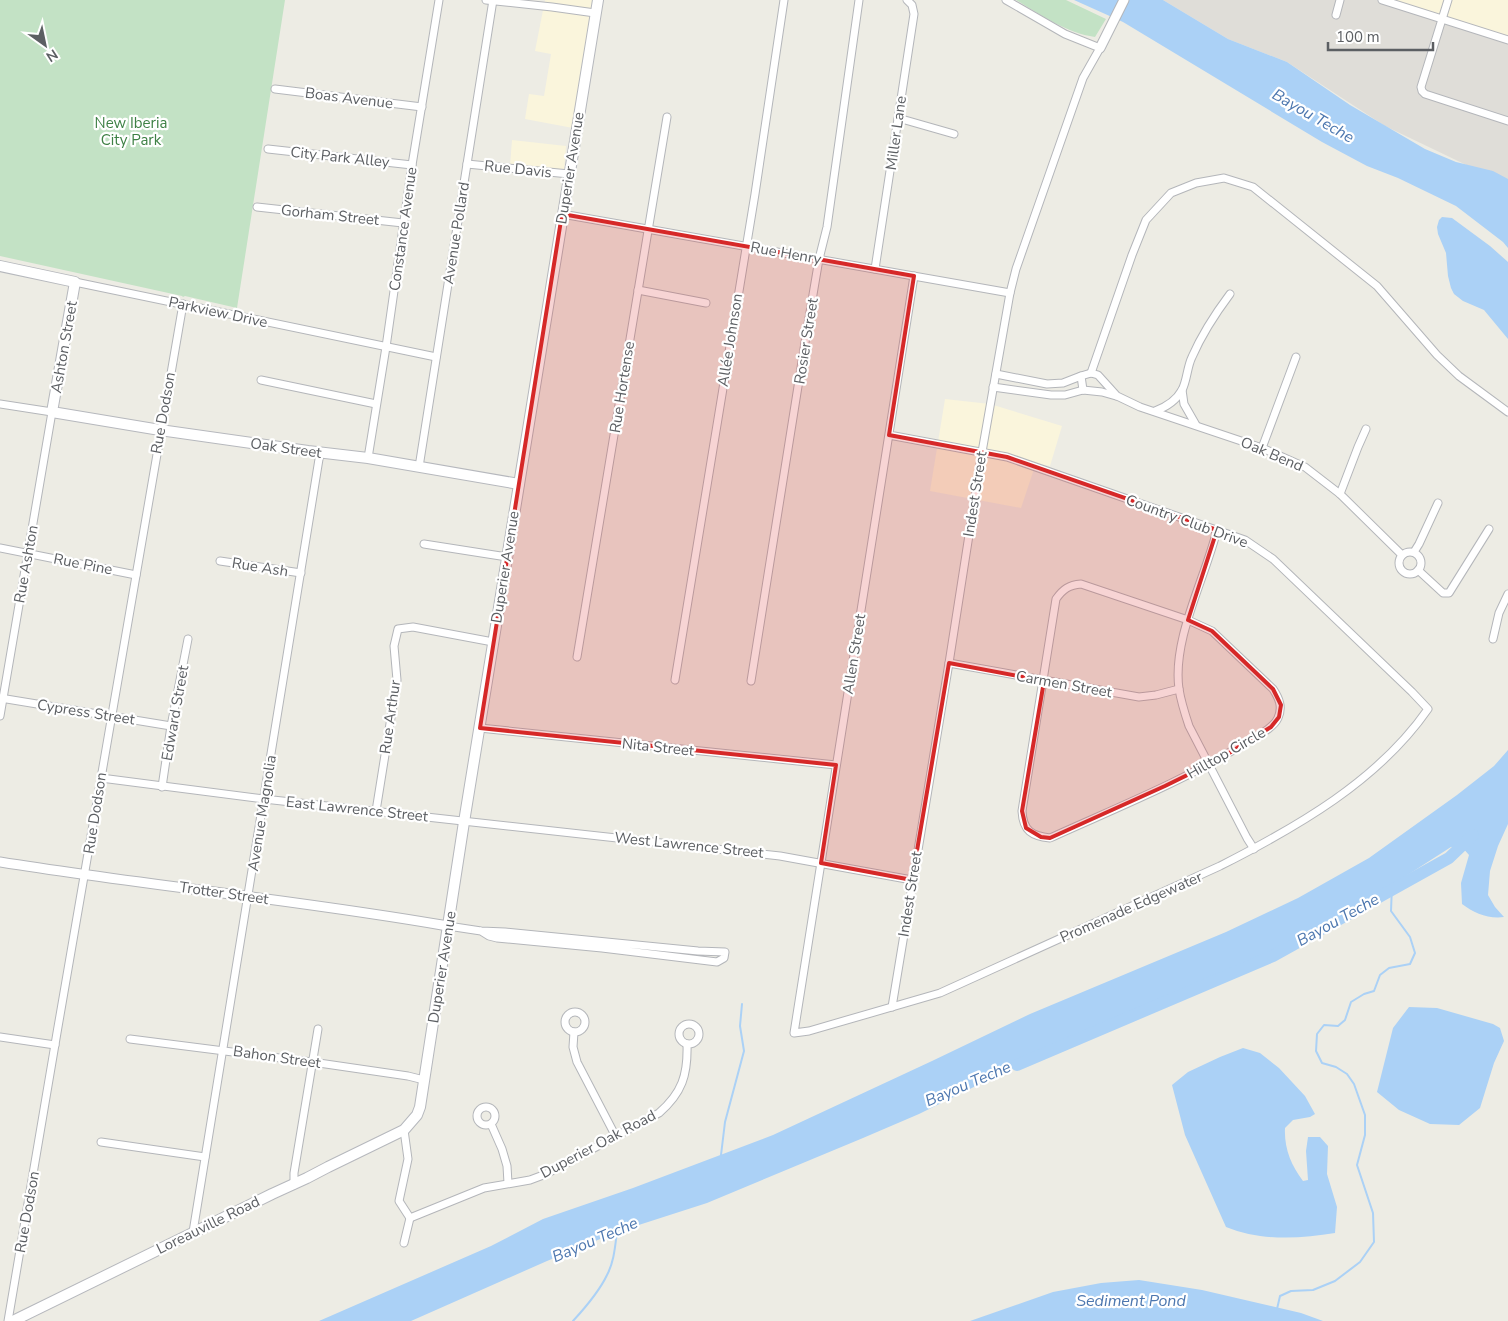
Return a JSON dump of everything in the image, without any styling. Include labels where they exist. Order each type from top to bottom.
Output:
[{"type":"main road","name":"Duperier Avenue","points":[[404,1130],[417,1115],[420,1107],[464,822],[598,0]]},
{"type":"main road","name":"Parkview Drive","points":[[0,266],[75,282]]},
{"type":"main road","name":"Ashton Street","points":[[52,412],[75,282]]},
{"type":"main road","name":"Oak Street","points":[[52,412],[160,430],[368,458],[519,484]]},
{"type":"main road","name":"Loreauville Road","points":[[13,1321],[404,1130]]},
{"type":"street","name":"Constance Avenue","points":[[368,458],[439,0]]},
{"type":"street","points":[[491,0],[595,13]]},
{"type":"street","name":"Avenue Pollard","points":[[419,467],[491,0]]},
{"type":"street","name":"Allée Johnson","points":[[675,680],[784,0]]},
{"type":"street","name":"Rosier Street","points":[[751,681],[819,259],[826,226],[860,0]]},
{"type":"street","name":"Miller Lane","points":[[875,269],[914,14],[912,5],[907,0]]},
{"type":"street","points":[[1006,0],[1065,34],[1100,48]]},
{"type":"street","name":"Indest Street","points":[[892,1007],[982,452],[1010,293],[1016,269],[1083,78],[1124,0]]},
{"type":"street","points":[[1336,15],[1340,0]]},
{"type":"street","points":[[1382,0],[1508,40]]},
{"type":"street","points":[[1448,0],[1421,87],[1422,91],[1425,94],[1508,121]]},
{"type":"street","name":"Boas Avenue","points":[[275,89],[422,107]]},
{"type":"street","name":"Rue Hortense","points":[[577,657],[666,117]]},
{"type":"street","points":[[898,118],[954,134]]},
{"type":"street","name":"City Park Alley","points":[[268,149],[412,166]]},
{"type":"street","name":"Rue Davis","points":[[467,164],[569,174]]},
{"type":"street","points":[[996,374],[1047,384],[1064,383],[1091,373],[1146,220],[1171,193],[1196,183],[1224,178],[1254,187],[1377,286],[1437,355],[1459,376],[1508,412]]},
{"type":"street","name":"Gorham Street","points":[[257,207],[403,223]]},
{"type":"street","name":"Rue Henry","points":[[562,214],[1010,293]]},
{"type":"street","name":"Allen Street","points":[[794,1033],[914,276]]},
{"type":"street","name":"Parkview Drive","points":[[75,282],[436,356]]},
{"type":"street","points":[[638,290],[706,303]]},
{"type":"street","points":[[1155,411],[1173,401],[1182,390],[1191,359],[1209,323],[1230,294]]},
{"type":"street","name":"Rue Dodson","points":[[8,1321],[110,716],[183,304]]},
{"type":"street","points":[[1262,448],[1296,357]]},
{"type":"street","name":"Oak Bend","points":[[1091,373],[1098,375],[1117,396]]},
{"type":"street","points":[[1082,376],[1084,390]]},
{"type":"street","points":[[261,380],[376,404]]},
{"type":"street","name":"Oak Bend","points":[[993,387],[1051,395],[1065,395],[1084,390],[1102,392],[1117,396],[1140,407],[1262,448],[1305,467],[1340,494],[1402,555],[1399,563],[1402,570],[1410,573],[1418,570]]},
{"type":"street","points":[[1182,390],[1184,404],[1196,425]]},
{"type":"street","points":[[0,404],[52,412]]},
{"type":"street","name":"Rue Ashton","points":[[0,716],[52,412]]},
{"type":"street","points":[[1340,494],[1366,429]]},
{"type":"street","name":"Country Club Drive","points":[[889,435],[1007,457],[1245,540],[1273,559],[1428,709]]},
{"type":"street","name":"Avenue Magnolia","points":[[193,1232],[320,453]]},
{"type":"street","points":[[1414,552],[1438,503]]},
{"type":"street","points":[[1414,552],[1420,558],[1418,570],[1443,594],[1449,593],[1489,529]]},
{"type":"street","points":[[1217,530],[1182,642],[1179,660],[1179,689],[1190,726],[1254,849]]},
{"type":"street","points":[[424,544],[507,557]]},
{"type":"street","name":"Rue Pine","points":[[0,548],[136,574]]},
{"type":"street","points":[[1402,555],[1414,552]]},
{"type":"street","name":"Rue Ash","points":[[220,561],[301,574]]},
{"type":"street","name":"Hilltop Circle","points":[[1082,584],[1188,620],[1212,631],[1273,690],[1278,696],[1281,705],[1279,717],[1271,727],[1209,764],[1050,838],[1033,834],[1026,828],[1022,820],[1044,681],[1056,599],[1066,588],[1082,584]]},
{"type":"street","points":[[1493,639],[1498,613],[1508,594]]},
{"type":"street","name":"Rue Arthur","points":[[376,811],[397,680],[394,646],[398,629],[413,627],[493,642]]},
{"type":"street","name":"Edward Street","points":[[162,787],[171,726],[188,639]]},
{"type":"street","name":"Carmen Street","points":[[949,663],[1139,697],[1179,689]]},
{"type":"street","name":"Cypress Street","points":[[2,698],[171,726]]},
{"type":"street","name":"Promenade Edgewater","points":[[794,1033],[808,1031],[940,993],[1254,849],[1341,795],[1372,772],[1407,736],[1428,709]]},
{"type":"street","name":"Nita Street","points":[[480,728],[836,765]]},
{"type":"street","name":"East Lawrence Street","points":[[100,778],[464,822]]},
{"type":"street","name":"West Lawrence Street","points":[[464,822],[780,856],[912,880]]},
{"type":"street","name":"Trotter Street","points":[[0,862],[448,926]]},
{"type":"street","points":[[448,926],[481,931],[497,938],[519,936],[681,953],[725,952],[724,958],[716,962],[681,953]]},
{"type":"street","points":[[294,1185],[294,1173],[318,1029]]},
{"type":"street","points":[[574,1032],[572,1046],[576,1062],[616,1135]]},
{"type":"street","points":[[0,1036],[55,1045]]},
{"type":"street","name":"Bahon Street","points":[[130,1039],[312,1062],[424,1080]]},
{"type":"street","name":"Duperier Oak Road","points":[[410,1218],[484,1188],[530,1180],[546,1174],[659,1113],[672,1102],[681,1087],[686,1070],[688,1044]]},
{"type":"street","points":[[491,1124],[508,1166],[508,1183]]},
{"type":"street","points":[[404,1130],[408,1159],[399,1202],[410,1218],[404,1243]]},
{"type":"street","points":[[102,1142],[205,1157]]},
{"type":"highlighted area","points":[[562,214],[914,276],[889,435],[1007,457],[1217,530],[1188,620],[1212,631],[1273,689],[1281,705],[1279,717],[1271,727],[1218,760],[1050,838],[1041,837],[1026,828],[1022,811],[1044,681],[949,663],[912,880],[821,863],[836,765],[480,728]]},
{"type":"shaded area","points":[[545,0],[597,0],[573,128],[525,119],[529,94],[544,96],[551,54],[535,51]]},
{"type":"shaded area","points":[[1163,0],[1384,0],[1508,40],[1508,185],[1385,126],[1287,62],[1228,39]]},
{"type":"shaded area","points":[[1384,0],[1508,0],[1508,40]]},
{"type":"shaded area","points":[[512,140],[566,146],[564,171],[510,166]]},
{"type":"shaded area","points":[[945,399],[990,404],[1062,426],[1050,466],[1036,463],[1021,508],[930,491]]},
{"type":"green space","name":"New Iberia City Park","points":[[0,0],[285,0],[237,308],[0,256]]},
{"type":"green space","points":[[1016,0],[1066,0],[1106,19],[1095,37],[1085,35],[1054,23]]},
{"type":"water","points":[[1074,0],[1163,0],[1228,39],[1287,62],[1350,105],[1425,149],[1456,162],[1493,171],[1508,179],[1508,248],[1503,242],[1456,206],[1398,178],[1367,166],[1322,142],[1123,22]]},
{"type":"water","points":[[1442,217],[1452,218],[1508,262],[1508,339],[1484,310],[1463,301],[1454,294],[1448,276],[1446,253],[1438,234],[1437,227]]},
{"type":"water","points":[[1508,750],[1508,824],[1490,871],[1488,895],[1504,917],[1482,915],[1462,904],[1461,883],[1469,855],[1461,846],[1451,847],[1392,885],[1278,950],[1124,1015],[919,1114],[863,1138],[707,1203],[617,1232],[411,1321],[319,1321],[491,1246],[543,1219],[633,1188],[773,1135],[1030,1014],[1226,932],[1298,898],[1369,858],[1457,795],[1494,766]]},
{"type":"water","points":[[1409,1007],[1437,1008],[1493,1024],[1500,1028],[1504,1041],[1494,1063],[1480,1108],[1459,1125],[1430,1124],[1399,1110],[1377,1092],[1393,1028]]},
{"type":"water","points":[[1243,1048],[1260,1053],[1279,1068],[1305,1096],[1315,1114],[1310,1117],[1293,1120],[1285,1128],[1287,1149],[1295,1169],[1303,1181],[1308,1180],[1306,1151],[1308,1137],[1320,1137],[1328,1146],[1327,1174],[1337,1207],[1335,1233],[1308,1237],[1280,1238],[1252,1235],[1226,1227],[1185,1135],[1172,1085],[1188,1072]]},
{"type":"water","name":"Sediment Pond","points":[[1139,1280],[1202,1290],[1301,1313],[1323,1321],[970,1321],[1053,1292],[1101,1283]]},
{"type":"waterway","name":"Bayou Teche","points":[[1017,1065],[1273,956],[1449,858],[1473,835]]},
{"type":"waterway","points":[[1277,1309],[1280,1296],[1291,1291],[1313,1290],[1335,1281],[1360,1262],[1374,1242],[1373,1213],[1357,1165],[1365,1135],[1365,1115],[1354,1084],[1347,1074],[1336,1067],[1322,1063],[1316,1051],[1317,1034],[1324,1025],[1338,1026],[1345,1020],[1351,1002],[1364,994],[1374,991],[1380,975],[1389,968],[1410,964],[1415,953],[1410,937],[1391,911],[1392,885]]},
{"type":"waterway","points":[[721,1155],[725,1122],[744,1051],[740,1026],[742,1004]]},
{"type":"waterway","points":[[573,1321],[596,1293],[607,1275],[613,1260],[617,1232]]}]
